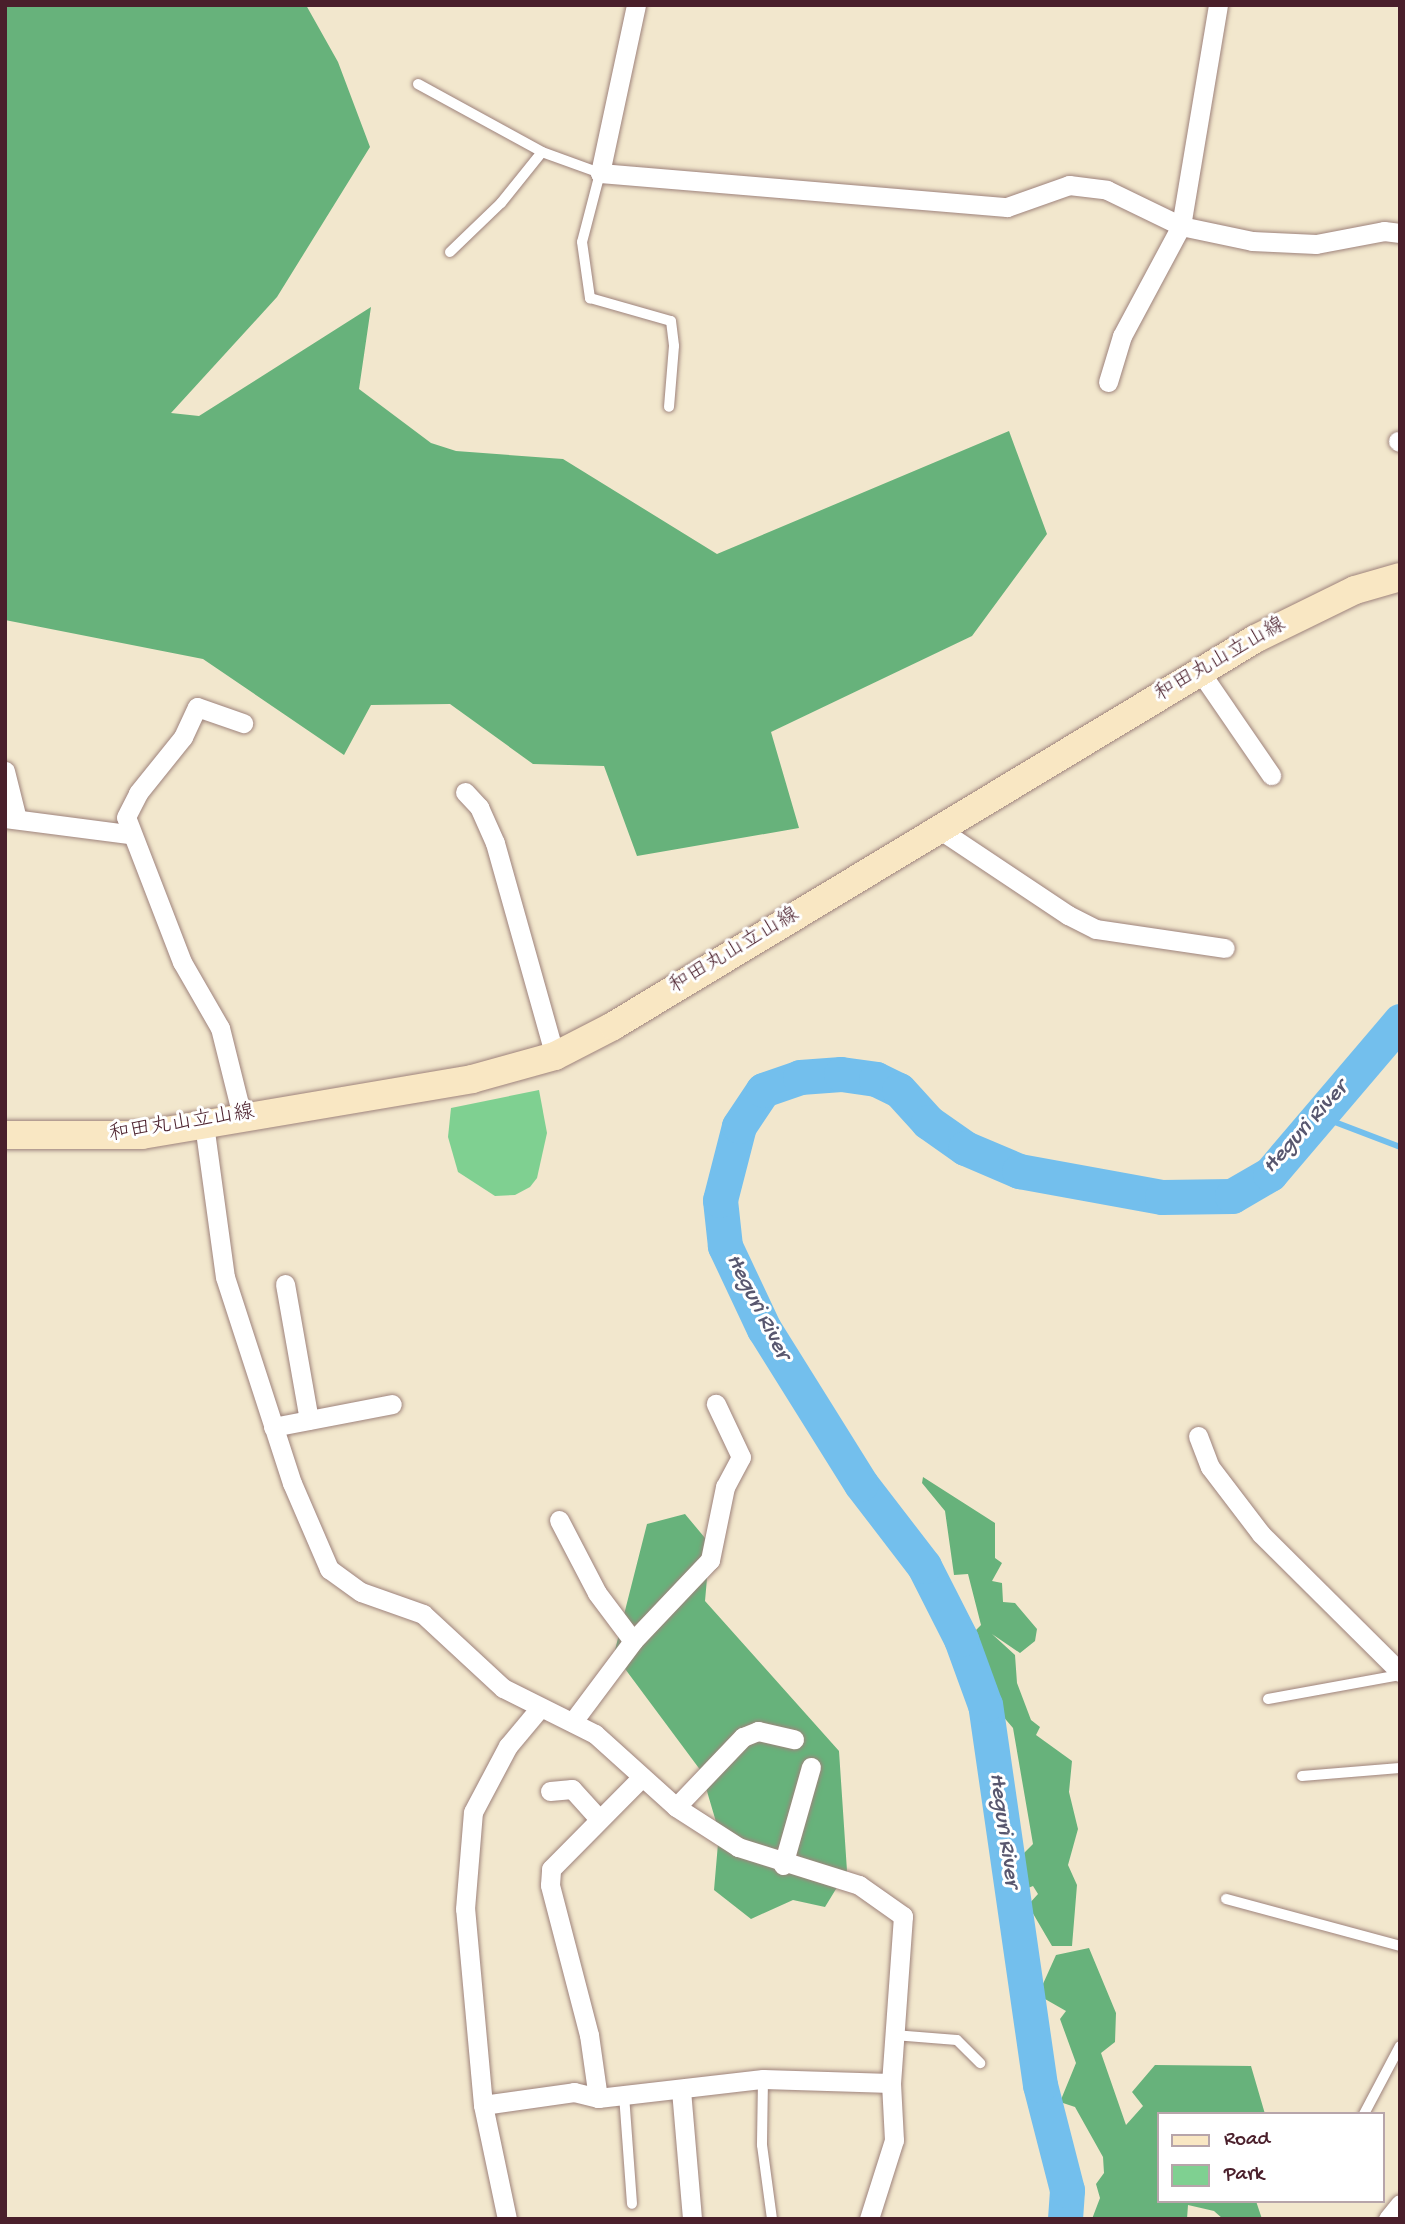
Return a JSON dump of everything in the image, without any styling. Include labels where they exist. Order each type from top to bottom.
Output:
[{"type":"main road","name":"和田丸山立山線","points":[[5,1135],[142,1135],[472,1079],[555,1056],[1315,607],[1400,577]]},
{"type":"street","points":[[636,5],[600,173],[1007,207],[1069,185],[1107,190],[1181,226],[1252,242],[1316,244],[1384,231],[1400,233]]},
{"type":"street","points":[[1108,382],[1122,336],[1181,226],[1218,5]]},
{"type":"street","points":[[1200,673],[1271,775]]},
{"type":"street","points":[[242,1116],[220,1028],[182,962],[130,834],[126,817],[138,793],[183,737],[197,707],[243,723]]},
{"type":"street","points":[[5,771],[11,819],[130,834]]},
{"type":"street","points":[[464,792],[479,807],[495,843],[555,1056]]},
{"type":"street","points":[[939,829],[1096,929],[1225,948]]},
{"type":"street","points":[[204,1124],[225,1277],[273,1427],[329,1569],[361,1592],[423,1614],[503,1688],[539,1709],[574,1720],[676,1807],[738,1847],[783,1865],[859,1885],[903,1916],[891,2083],[894,2140],[869,2219]]},
{"type":"street","points":[[285,1284],[309,1420]]},
{"type":"street","points":[[273,1427],[392,1404]]},
{"type":"street","points":[[574,1720],[633,1641],[710,1560],[725,1487],[741,1457],[716,1404]]},
{"type":"street","points":[[1198,1436],[1210,1467],[1246,1516],[1400,1674]]},
{"type":"street","points":[[559,1520],[597,1593],[633,1641]]},
{"type":"street","points":[[507,2219],[482,2105],[466,1909],[473,1812],[508,1746],[539,1709]]},
{"type":"street","points":[[676,1807],[743,1737],[758,1731],[793,1739]]},
{"type":"street","points":[[783,1865],[811,1767]]},
{"type":"street","points":[[598,2098],[589,2035],[550,1885],[551,1869],[642,1777]]},
{"type":"street","points":[[550,1791],[572,1789],[598,1819]]},
{"type":"street","points":[[482,2105],[573,2092],[598,2098],[763,2079],[891,2083]]},
{"type":"street","points":[[681,2090],[692,2219]]},
{"type":"street","points":[[1388,2219],[1400,2204]]},
{"type":"lane","points":[[418,84],[541,152],[600,173],[582,242],[590,298],[671,321],[674,346],[669,407]]},
{"type":"lane","points":[[450,252],[501,203],[541,152]]},
{"type":"lane","points":[[1268,1699],[1400,1674]]},
{"type":"lane","points":[[1302,1776],[1400,1768]]},
{"type":"lane","points":[[1226,1899],[1400,1946]]},
{"type":"lane","points":[[893,2035],[957,2040],[980,2063]]},
{"type":"lane","points":[[1365,2112],[1400,2046]]},
{"type":"lane","points":[[763,2079],[762,2145],[772,2219]]},
{"type":"lane","points":[[624,2095],[632,2204]]},
{"type":"green space","points":[[5,5],[306,5],[338,62],[370,147],[277,297],[171,413],[199,416],[371,307],[359,389],[431,443],[456,451],[563,459],[717,554],[1009,431],[1047,534],[972,636],[771,732],[799,828],[637,856],[604,766],[533,764],[450,704],[371,705],[344,755],[203,659],[5,620]]},
{"type":"green space","points":[[539,1090],[547,1133],[537,1178],[530,1187],[515,1195],[495,1196],[458,1172],[448,1137],[451,1108]]},
{"type":"green space","points":[[923,1477],[995,1523],[995,1558],[1002,1563],[992,1581],[1002,1583],[1003,1602],[1015,1603],[1037,1629],[1035,1641],[1020,1653],[992,1634],[1015,1655],[1017,1683],[1031,1720],[1040,1727],[1036,1735],[1072,1761],[1069,1792],[1078,1829],[1068,1865],[1077,1885],[1072,1946],[1052,1946],[1028,1905],[1038,1894],[1033,1886],[1028,1888],[1021,1856],[1033,1844],[1013,1728],[989,1700],[977,1669],[971,1635],[981,1625],[968,1574],[954,1575],[945,1511],[922,1483]]},
{"type":"green space","points":[[685,1514],[710,1544],[705,1601],[839,1751],[847,1871],[825,1907],[793,1900],[751,1919],[714,1890],[719,1832],[701,1771],[614,1654],[647,1524]]},
{"type":"green space","points":[[1089,1948],[1116,2013],[1115,2042],[1101,2053],[1126,2125],[1143,2106],[1132,2092],[1155,2065],[1251,2066],[1264,2112],[1156,2112],[1156,2203],[1257,2203],[1262,2219],[1223,2219],[1214,2211],[1188,2205],[1187,2219],[1092,2219],[1100,2198],[1096,2184],[1104,2173],[1103,2157],[1075,2107],[1060,2102],[1076,2063],[1060,2019],[1066,2011],[1038,1995],[1056,1955]]},
{"type":"waterway","name":"Heguri River","points":[[1065,2219],[1067,2190],[1040,2085],[985,1705],[961,1639],[924,1566],[861,1484],[764,1329],[725,1246],[720,1200],[739,1126],[763,1090],[800,1077],[841,1074],[876,1079],[899,1090],[928,1122],[965,1148],[1019,1171],[1162,1197],[1232,1196],[1270,1174],[1400,1021]]},
{"type":"waterway","points":[[1319,1116],[1400,1147]]}]
